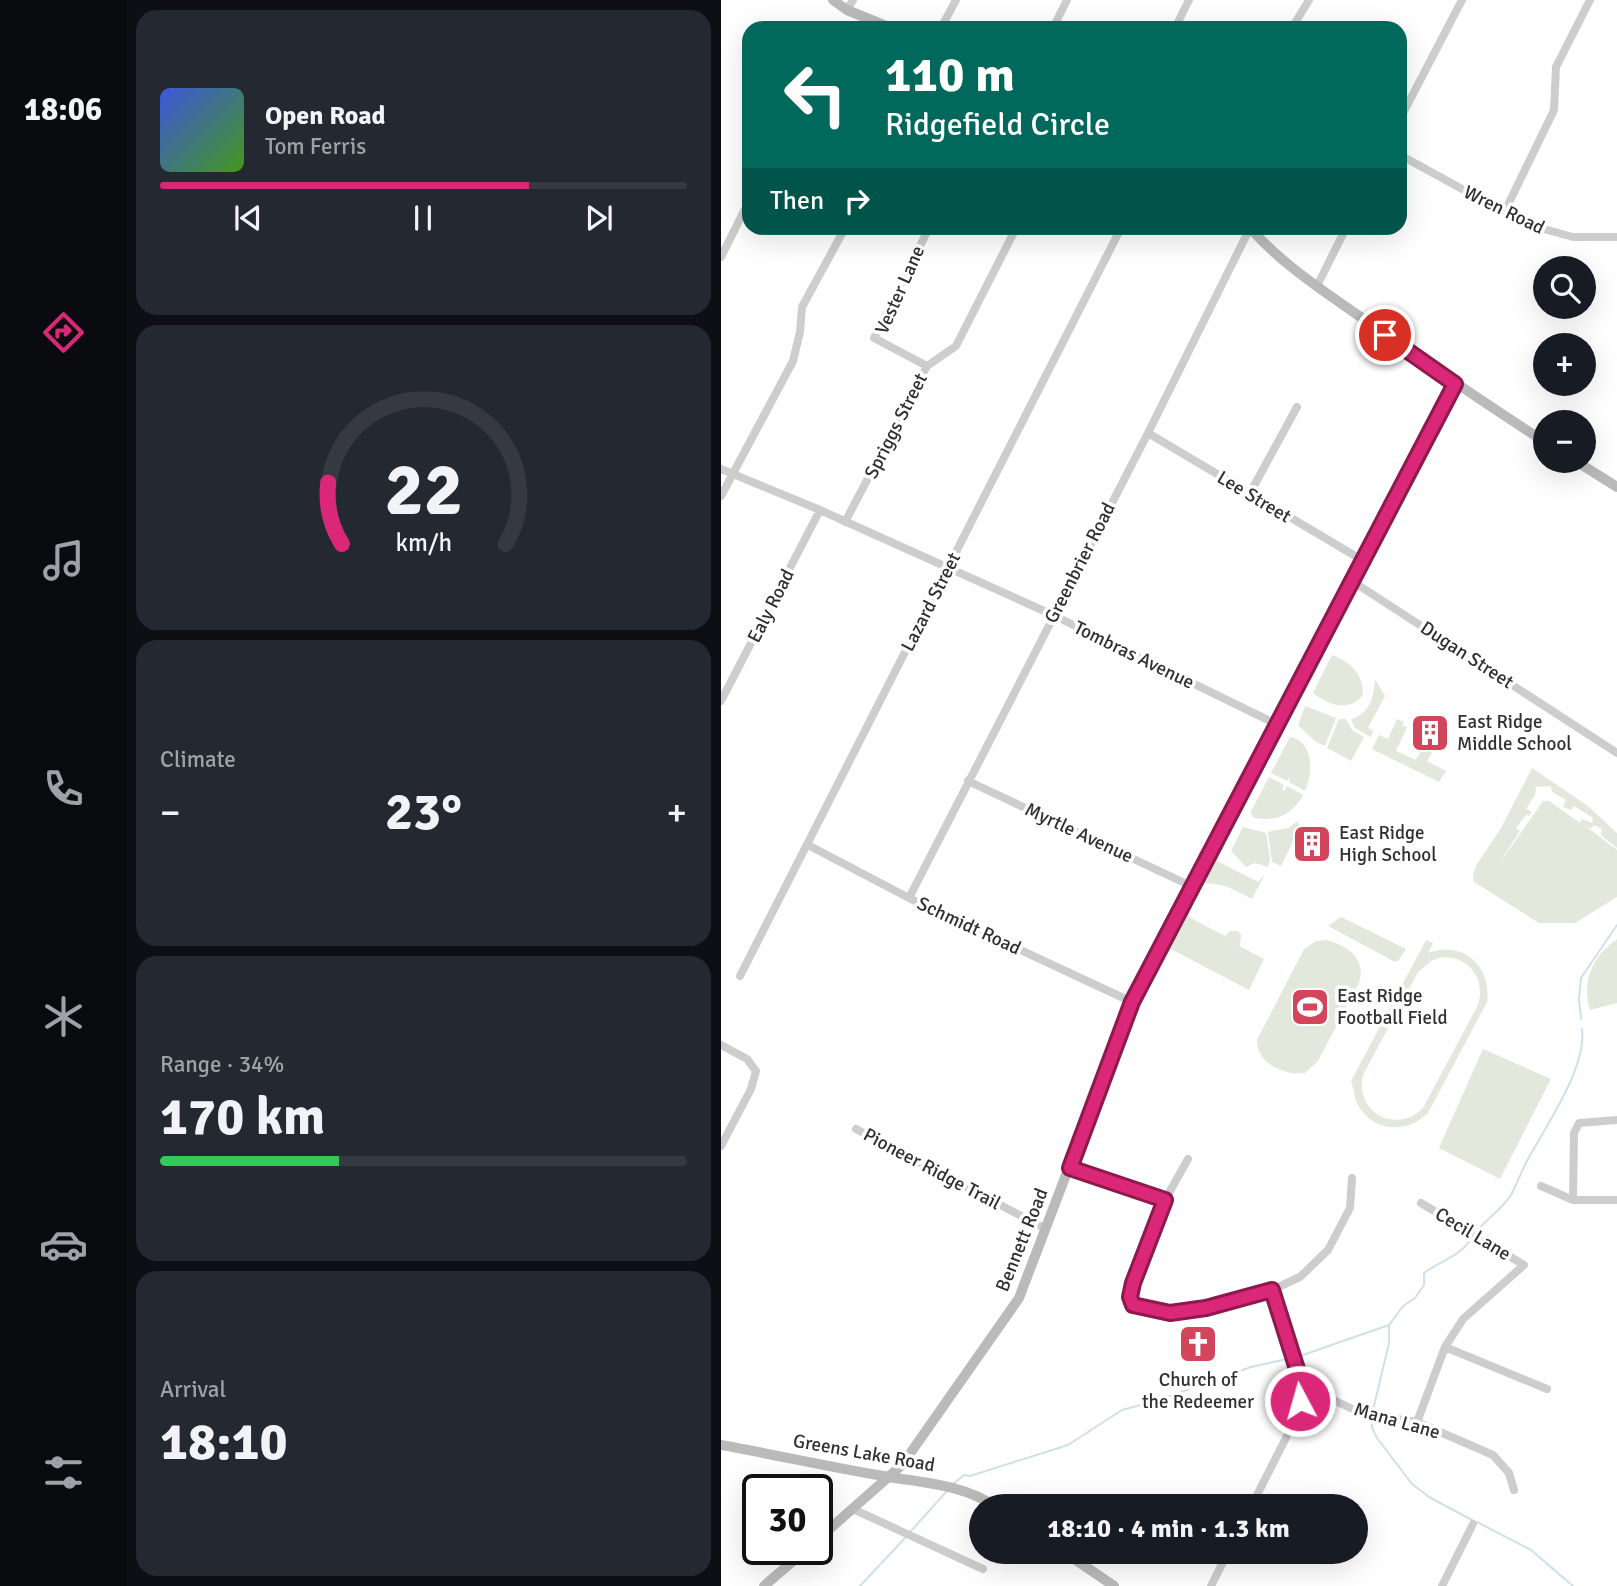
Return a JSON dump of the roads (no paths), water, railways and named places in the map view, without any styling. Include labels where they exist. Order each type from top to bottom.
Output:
[{"type":"street","points":[[833,0],[850,5],[879,21]]},
{"type":"street","points":[[945,21],[956,0]]},
{"type":"street","points":[[1056,21],[1067,0]]},
{"type":"street","points":[[1178,21],[1189,0]]},
{"type":"street","points":[[1296,21],[1309,0]]},
{"type":"street","points":[[1407,106],[1462,0]]},
{"type":"street","points":[[1504,213],[1554,110],[1556,67],[1590,0]]},
{"type":"street","name":"Wren Road","points":[[1407,159],[1504,213],[1552,233],[1573,237],[1617,237]]},
{"type":"street","points":[[721,257],[742,215]]},
{"type":"street","points":[[721,233],[731,238]]},
{"type":"street","points":[[721,496],[793,361],[800,332],[802,307],[841,235]]},
{"type":"street","name":"Vester Lane","points":[[926,235],[874,338],[927,366]]},
{"type":"street","name":"Spriggs Street","points":[[845,523],[927,366],[956,346],[1012,235]]},
{"type":"street","name":"Lazard Street","points":[[740,976],[1117,235]]},
{"type":"street","name":"Greenbrier Road","points":[[909,898],[1247,235]]},
{"type":"street","points":[[1256,235],[1272,253],[1317,286],[1455,384],[1533,434]]},
{"type":"street","points":[[1317,286],[1342,235]]},
{"type":"street","name":"Bennett Road","points":[[833,1526],[890,1477],[922,1437],[1019,1298],[1132,1002],[1455,384]]},
{"type":"street","points":[[1249,495],[1297,407]]},
{"type":"street","name":"Lee Street","points":[[1148,433],[1362,560]]},
{"type":"street","name":"Tombras Avenue","points":[[721,469],[820,510],[1053,615],[1278,725]]},
{"type":"street","points":[[1594,473],[1617,488]]},
{"type":"street","name":"Ealy Road","points":[[721,701],[820,510]]},
{"type":"street","name":"Dugan Street","points":[[1352,581],[1617,752]]},
{"type":"street","name":"Myrtle Avenue","points":[[968,781],[1191,886]]},
{"type":"street","name":"Schmidt Road","points":[[807,845],[909,898],[1132,1002]]},
{"type":"street","points":[[721,1045],[747,1059],[756,1071],[751,1089],[721,1146]]},
{"type":"street","points":[[1573,1200],[1574,1133],[1579,1123],[1617,1120]]},
{"type":"street","name":"Pioneer Ridge Trail","points":[[856,1129],[1046,1229]]},
{"type":"street","points":[[1188,1159],[1165,1200],[1133,1283],[1130,1297],[1133,1305],[1170,1313],[1206,1308],[1272,1290],[1300,1276],[1328,1250],[1350,1208],[1352,1178]]},
{"type":"street","points":[[1070,1168],[1165,1200]]},
{"type":"street","points":[[1542,1186],[1573,1200],[1617,1200]]},
{"type":"street","name":"Cecil Lane","points":[[1421,1203],[1524,1265],[1462,1319],[1445,1347]]},
{"type":"street","points":[[1258,1494],[1297,1416],[1302,1385],[1272,1290]]},
{"type":"street","points":[[1417,1422],[1445,1347],[1547,1389]]},
{"type":"street","name":"Mana Lane","points":[[1302,1385],[1363,1414],[1417,1422],[1493,1455],[1509,1473],[1514,1490]]},
{"type":"street","name":"Greens Lake Road","points":[[721,1445],[937,1484],[971,1494]]},
{"type":"street","points":[[853,1509],[983,1569]]},
{"type":"street","points":[[1453,1586],[1443,1584],[1473,1524]]},
{"type":"street","points":[[1082,1564],[1114,1586]]},
{"type":"street","points":[[1211,1586],[1222,1564]]},
{"type":"street","points":[[764,1586],[788,1565]]},
{"type":"waterway","points":[[1581,1019],[1581,978],[1617,925]]},
{"type":"waterway","points":[[1478,1230],[1511,1195],[1563,1097],[1578,1061],[1582,1029]]},
{"type":"waterway","points":[[1300,1356],[1389,1325],[1424,1285],[1424,1273],[1459,1252],[1469,1242]]},
{"type":"waterway","points":[[1373,1410],[1389,1343],[1389,1326]]},
{"type":"waterway","points":[[953,1484],[964,1475],[970,1476],[1068,1445],[1122,1410],[1156,1401],[1251,1367],[1287,1359]]},
{"type":"waterway","points":[[1372,1422],[1377,1438],[1412,1484],[1429,1497],[1472,1520]]},
{"type":"waterway","points":[[911,1531],[947,1491]]},
{"type":"waterway","points":[[1477,1522],[1531,1550],[1573,1586]]},
{"type":"waterway","points":[[860,1586],[905,1538]]},
{"type":"place","name":"East Ridge Middle School","points":[[1430,733]]},
{"type":"place","name":"East Ridge High School","points":[[1312,844]]},
{"type":"place","name":"East Ridge Football Field","points":[[1310,1007]]},
{"type":"place","name":"Church of the Redeemer","points":[[1198,1344]]}]
